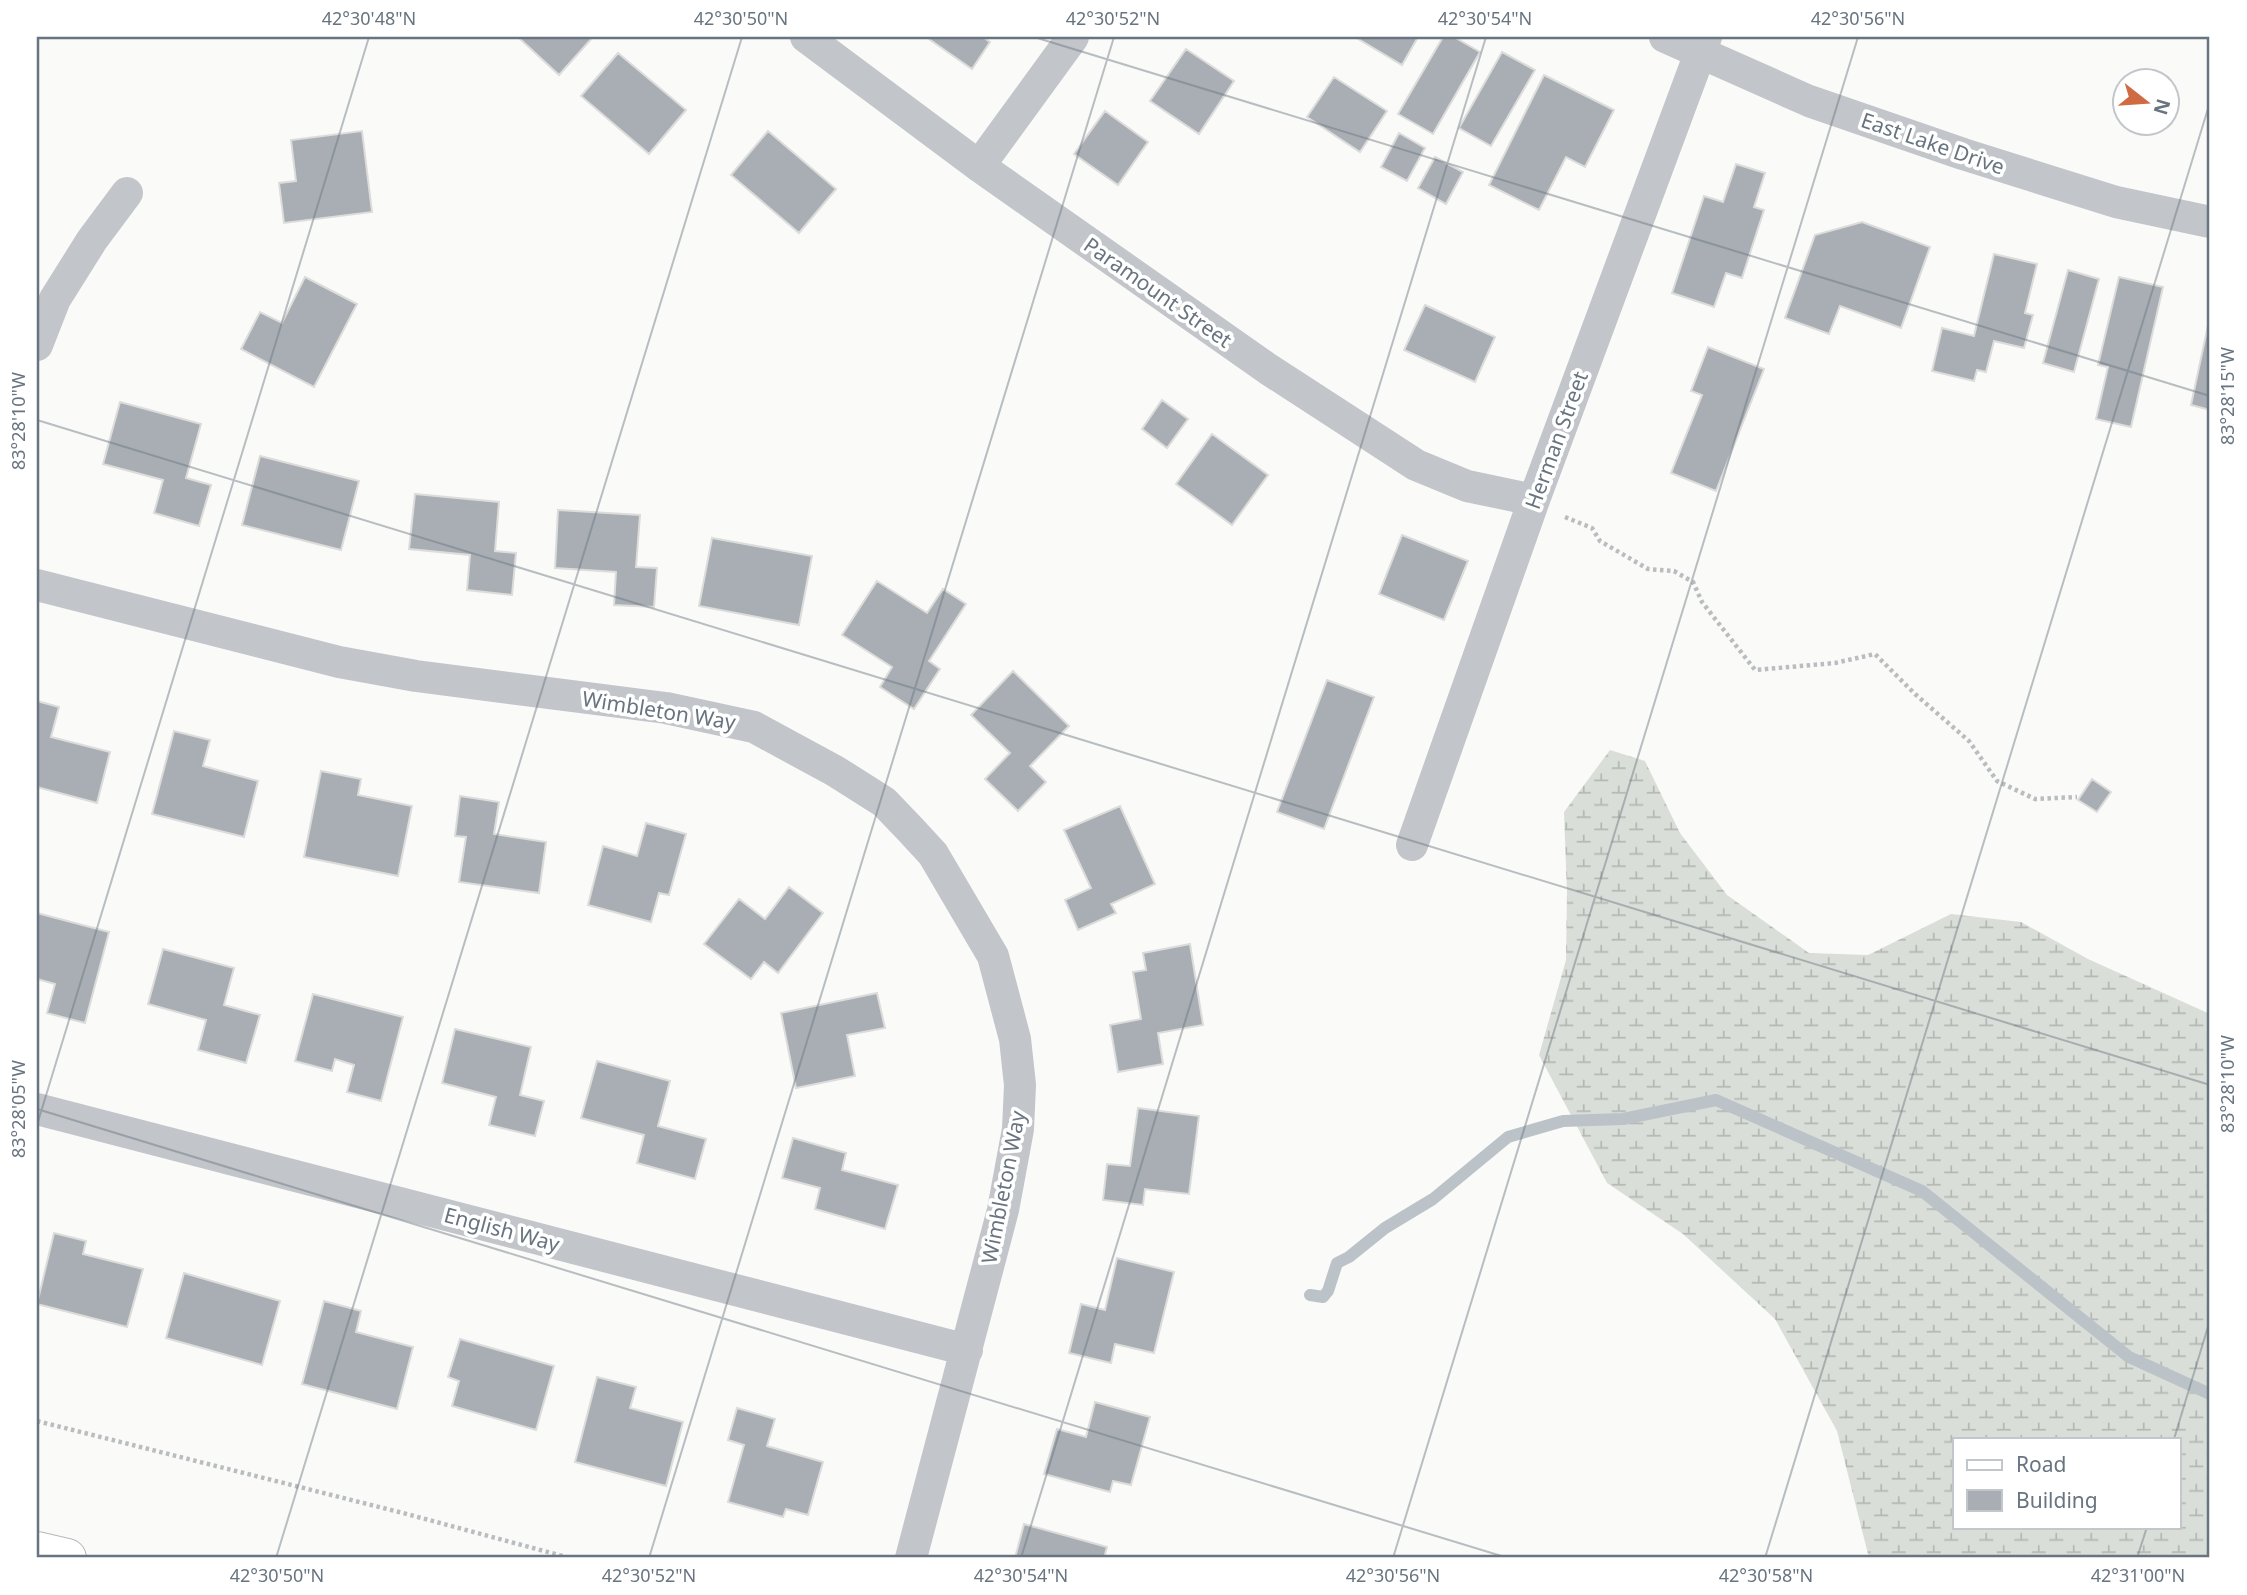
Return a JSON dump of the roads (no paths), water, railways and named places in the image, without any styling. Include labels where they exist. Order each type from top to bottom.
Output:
[{"type":"main road","points":[[37,1551],[66,1558]]},
{"type":"street","name":"Paramount Street","points":[[806,37],[979,166],[1268,369],[1416,465],[1466,486],[1534,500]]},
{"type":"street","points":[[979,166],[1073,37]]},
{"type":"street","name":"East Lake Drive","points":[[1665,37],[1703,45],[1810,100],[1976,158],[2116,202],[2210,222]]},
{"type":"street","name":"Herman Street","points":[[1412,845],[1534,500],[1703,45]]},
{"type":"street","points":[[37,345],[55,299],[92,240],[127,193]]},
{"type":"street","name":"Wimbleton Way","points":[[37,585],[340,662],[416,676],[652,706],[754,727],[835,771],[884,802],[933,854],[993,956],[1015,1039],[1020,1085],[1018,1129],[1003,1210],[911,1558]]},
{"type":"street","name":"English Way","points":[[37,1109],[967,1350]]},
{"type":"waterway","points":[[1310,1295],[1323,1297],[1328,1291],[1337,1263],[1349,1257],[1385,1228],[1433,1199],[1508,1137],[1563,1121],[1623,1119],[1716,1100],[1922,1191],[2129,1357],[2210,1394]]}]
